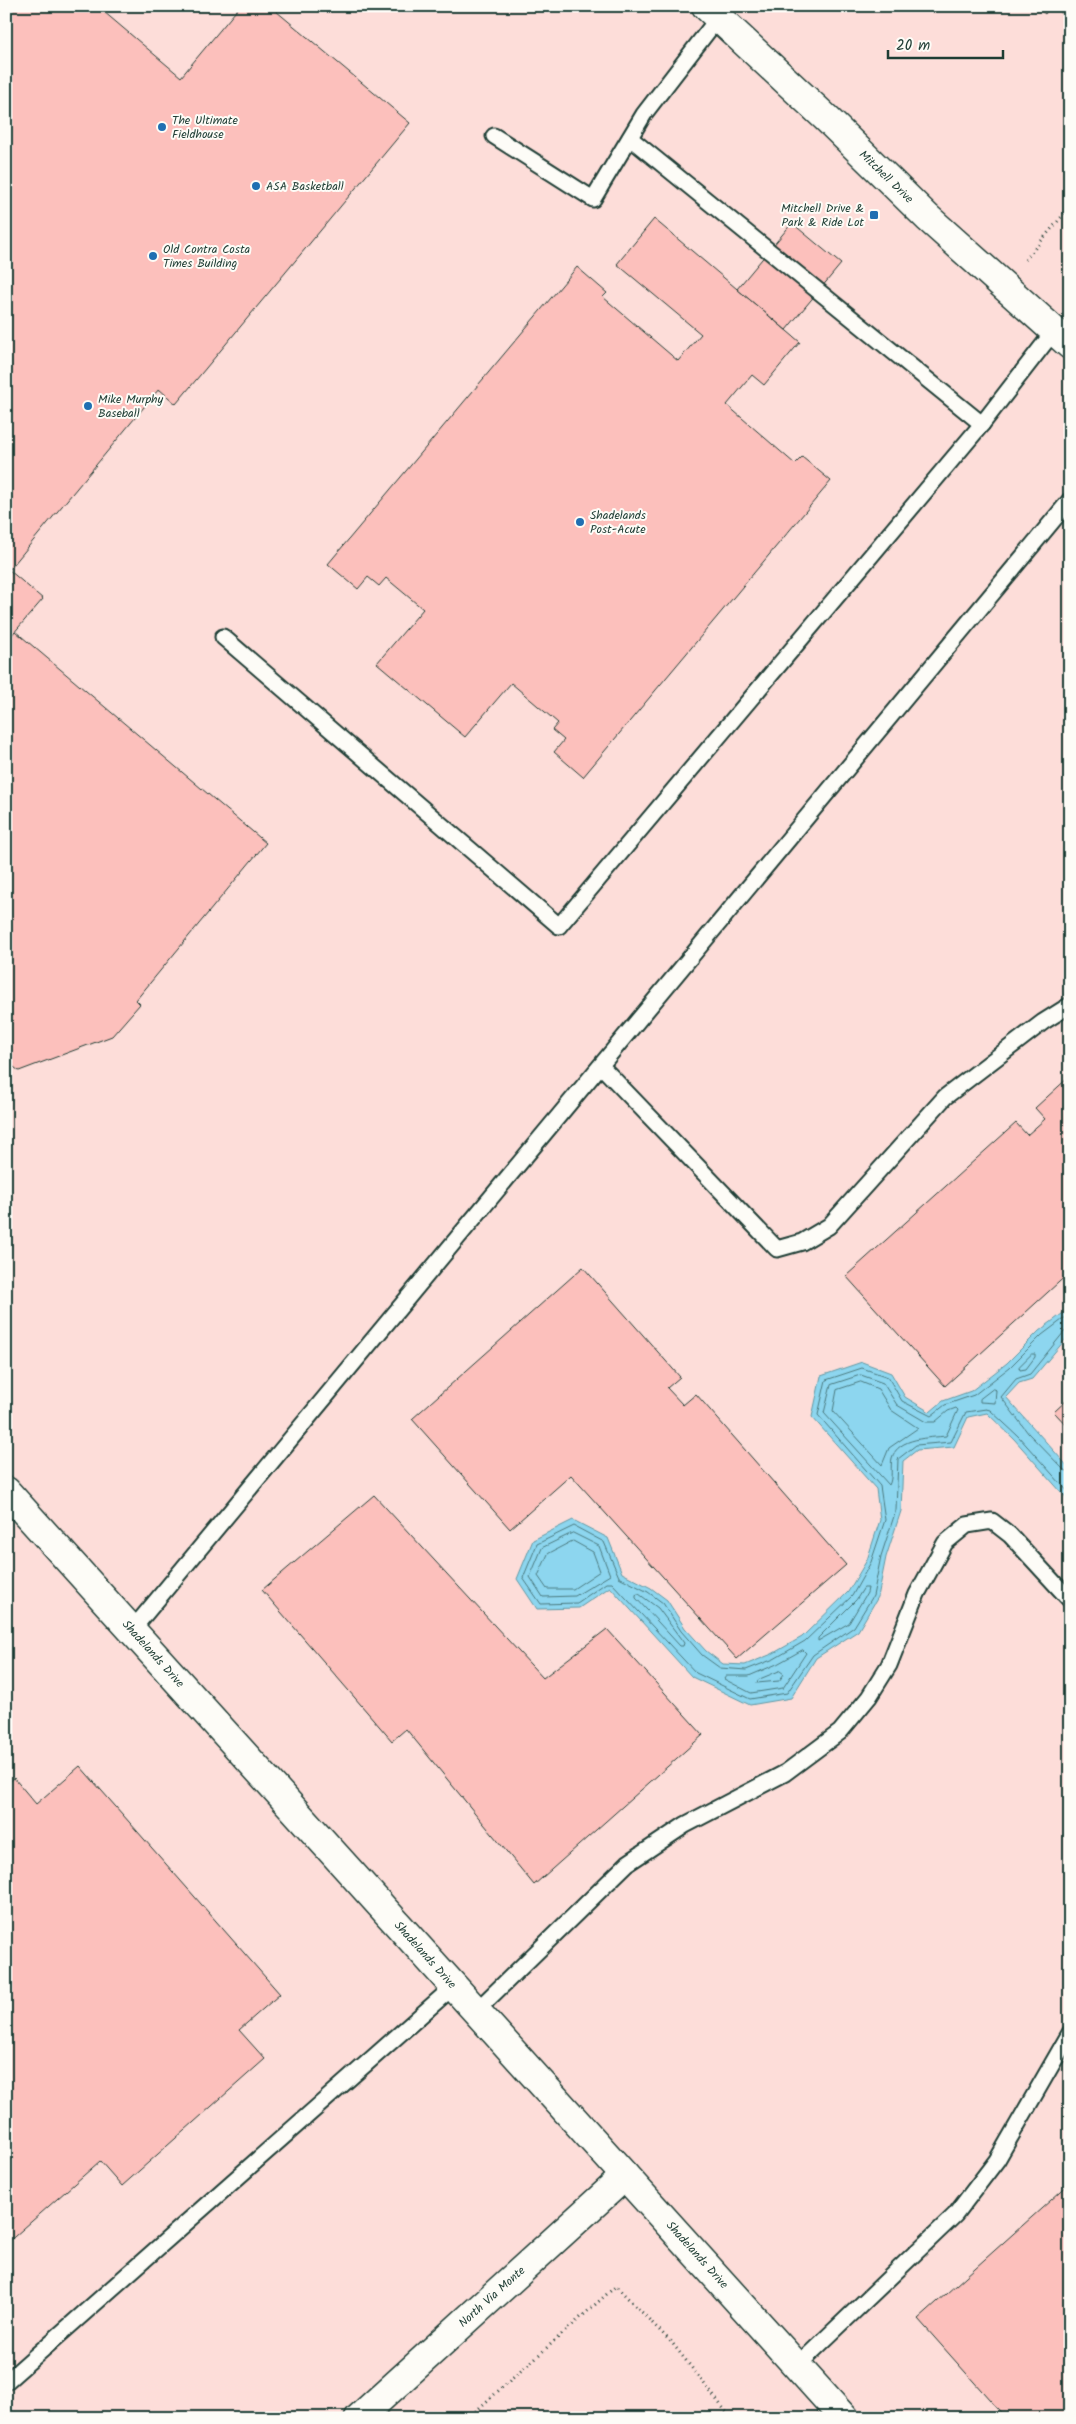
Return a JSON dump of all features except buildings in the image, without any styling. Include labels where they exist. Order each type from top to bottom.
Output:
[{"type":"street","name":"Mitchell Drive","points":[[712,12],[826,118],[928,218],[1062,338]]},
{"type":"street","name":"Shadelands Drive","points":[[6,1491],[844,2418]]},
{"type":"street","name":"North Via Monte","points":[[359,2418],[625,2176]]},
{"type":"lane","points":[[494,136],[593,199],[644,114],[712,12]]},
{"type":"lane","points":[[630,138],[982,424]]},
{"type":"lane","points":[[223,637],[559,926],[982,424],[1062,338]]},
{"type":"lane","points":[[132,1630],[602,1067],[1070,500]]},
{"type":"lane","points":[[602,1067],[777,1248],[802,1242],[829,1226],[946,1097],[1043,1022],[1070,1005]]},
{"type":"lane","points":[[476,2011],[628,1863],[685,1824],[785,1773],[840,1732],[869,1696],[889,1665],[917,1594],[945,1543],[967,1525],[992,1521],[1010,1535],[1070,1600]]},
{"type":"lane","points":[[6,2382],[454,1986]]},
{"type":"lane","points":[[797,2366],[955,2215],[997,2160],[1070,2033]]},
{"type":"path","points":[[1002,285],[1070,207]]},
{"type":"path","points":[[468,2418],[616,2286],[673,2344],[730,2418]]},
{"type":"shaded area","points":[[6,6],[1070,6],[1070,2418],[6,2418]]},
{"type":"water","points":[[1070,1308],[1070,1334],[1032,1379],[1019,1383],[1006,1397],[1070,1469],[1070,1502],[1014,1439],[987,1413],[968,1417],[954,1447],[917,1450],[903,1461],[901,1511],[886,1557],[878,1597],[858,1631],[816,1658],[791,1698],[750,1705],[692,1677],[610,1587],[579,1608],[537,1609],[517,1579],[533,1540],[573,1520],[608,1538],[622,1573],[651,1588],[667,1600],[685,1628],[706,1651],[723,1664],[745,1665],[772,1654],[802,1637],[848,1592],[867,1560],[880,1520],[876,1489],[812,1417],[821,1376],[862,1362],[891,1373],[905,1397],[930,1412],[943,1401],[971,1391],[1007,1363],[1039,1331]]},
{"type":"place","name":"The Ultimate Fieldhouse","points":[[162,127]]},
{"type":"place","name":"ASA Basketball","points":[[256,186]]},
{"type":"place","name":"Mitchell Drive & Park & Ride Lot","points":[[874,215]]},
{"type":"place","name":"Old Contra Costa Times Building","points":[[153,256]]},
{"type":"place","name":"Mike Murphy Baseball","points":[[88,406]]},
{"type":"place","name":"Shadelands Post-Acute","points":[[580,522]]}]
